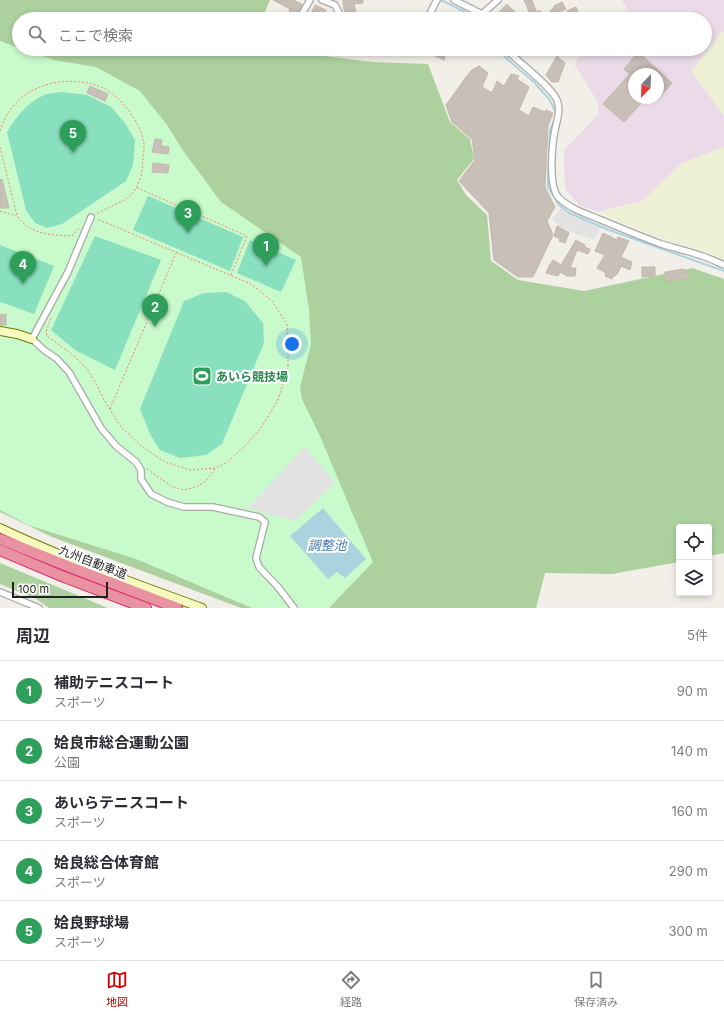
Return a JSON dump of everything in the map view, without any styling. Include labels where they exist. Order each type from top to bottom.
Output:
[{"type":"highway","name":"九州自動車道","points":[[0,539],[177,608]]},
{"type":"highway","name":"九州自動車道","points":[[0,550],[57,574],[146,608]]},
{"type":"street","points":[[303,12],[310,0]]},
{"type":"street","points":[[322,0],[335,6],[338,12]]},
{"type":"street","points":[[430,12],[436,0]]},
{"type":"street","points":[[454,0],[474,12]]},
{"type":"street","points":[[487,12],[498,0]]},
{"type":"street","points":[[514,56],[541,81],[556,98],[558,104],[559,111],[555,131],[552,179],[554,189],[558,197],[565,203],[586,214],[662,244],[703,256],[724,265]]},
{"type":"street","points":[[32,339],[68,272],[91,217]]},
{"type":"street","points":[[0,331],[17,334],[32,339],[57,359],[69,372],[101,428],[116,446],[136,462],[141,470],[141,480],[151,494],[167,502],[184,507],[213,507],[259,517],[265,522],[256,558],[259,567],[278,587],[294,608]]},
{"type":"street","points":[[0,528],[36,545],[202,608]]},
{"type":"street","points":[[0,592],[39,608]]},
{"type":"path","points":[[0,130],[11,107],[30,91],[50,83],[77,81],[102,88],[125,104],[138,124],[144,143],[143,168],[136,188],[131,195],[91,217]]},
{"type":"path","points":[[0,147],[17,216],[22,223],[44,234],[72,236],[81,226]]},
{"type":"path","points":[[136,188],[247,236],[231,276]]},
{"type":"path","points":[[0,211],[17,216]]},
{"type":"path","points":[[53,312],[46,332],[47,336],[73,355],[87,369],[121,427],[140,445],[165,462],[190,470],[216,468],[226,463],[262,428],[278,400],[288,368],[288,340],[287,324],[272,301],[251,284],[91,217]]},
{"type":"path","points":[[110,409],[177,253]]},
{"type":"path","points":[[136,462],[171,486],[184,490],[196,487],[205,482],[216,468]]},
{"type":"shaded area","points":[[622,0],[724,0],[724,33],[722,32],[712,45],[712,12],[626,12],[628,11]]},
{"type":"shaded area","points":[[580,56],[704,56],[692,71],[724,116],[724,147],[681,164],[642,201],[599,212],[579,205],[565,189],[564,150],[599,114],[598,102],[574,64]]},
{"type":"shaded area","points":[[561,208],[568,214],[601,227],[595,239],[576,234],[560,227],[552,219]]},
{"type":"shaded area","points":[[305,447],[335,483],[295,521],[248,508]]},
{"type":"green space","points":[[0,0],[270,0],[265,12],[12,12],[12,56],[324,56],[373,62],[428,64],[450,122],[470,139],[474,159],[457,180],[466,195],[487,215],[491,261],[518,280],[584,291],[692,268],[724,279],[724,553],[712,555],[712,524],[676,524],[676,563],[612,574],[545,573],[536,608],[241,608],[52,537],[0,512]]},
{"type":"green space","points":[[722,32],[724,33],[724,116],[691,71],[703,56],[712,56],[712,45]]},
{"type":"green space","points":[[0,41],[12,45],[12,56],[43,56],[54,60],[96,67],[140,91],[167,125],[184,152],[221,202],[301,257],[309,310],[311,344],[300,387],[302,399],[320,436],[373,562],[329,608],[252,608],[136,559],[28,525],[0,510]]},
{"type":"green space","points":[[62,92],[87,95],[111,107],[125,123],[135,140],[133,165],[126,181],[62,224],[47,228],[35,223],[26,210],[7,132],[18,116],[32,102],[50,93]]},
{"type":"green space","points":[[724,147],[724,261],[704,251],[643,233],[599,212],[642,201],[681,164]]},
{"type":"green space","points":[[148,196],[243,237],[230,271],[133,230]]},
{"type":"green space","points":[[95,236],[161,260],[115,370],[75,350],[51,330]]},
{"type":"green space","points":[[250,240],[296,260],[281,292],[237,273]]},
{"type":"green space","points":[[0,245],[54,266],[34,314],[0,302]]},
{"type":"green space","name":"あいら競技場","points":[[226,292],[245,301],[263,323],[264,343],[222,444],[206,455],[180,458],[160,450],[150,434],[140,409],[184,301],[204,293]]},
{"type":"green space","points":[[0,563],[108,608],[49,608],[36,599],[0,584]]},
{"type":"water","name":"調整池","points":[[323,508],[366,559],[345,578],[337,572],[328,579],[290,536]]},
{"type":"building","points":[[273,0],[293,0],[302,4],[299,12],[289,12],[290,9]]},
{"type":"building","points":[[343,0],[363,0],[363,3],[354,4],[356,12],[345,12]]},
{"type":"building","points":[[524,0],[532,0],[537,12],[529,12]]},
{"type":"building","points":[[562,2],[566,9],[560,12],[550,12],[554,6]]},
{"type":"building","points":[[507,4],[515,12],[499,12]]},
{"type":"building","points":[[315,5],[326,10],[325,12],[312,12]]},
{"type":"building","points":[[576,7],[578,12],[568,12]]},
{"type":"building","points":[[435,56],[445,56],[444,60]]},
{"type":"building","points":[[557,56],[565,63],[558,82],[552,82],[546,75]]},
{"type":"building","points":[[635,56],[642,56],[656,68],[628,68],[628,72],[624,69]]},
{"type":"building","points":[[479,66],[488,73],[482,87],[492,93],[497,81],[504,86],[511,74],[519,76],[517,79],[529,87],[519,110],[529,116],[533,107],[545,112],[546,110],[553,113],[548,125],[545,187],[555,207],[547,221],[553,235],[533,277],[518,277],[494,260],[489,213],[459,181],[475,160],[472,139],[452,122],[446,105],[466,77],[472,70]]},
{"type":"building","points":[[628,76],[628,104],[640,104],[624,122],[603,104]]},
{"type":"building","points":[[664,76],[672,83],[664,92]]},
{"type":"building","points":[[90,86],[108,94],[105,101],[87,93]]},
{"type":"building","points":[[155,139],[162,140],[161,146],[169,147],[168,154],[152,152]]},
{"type":"building","points":[[153,163],[169,165],[168,173],[152,172]]},
{"type":"building","points":[[2,179],[9,208],[0,208],[0,180]]},
{"type":"building","points":[[557,226],[569,233],[565,243],[559,241],[560,239],[554,236]]},
{"type":"building","points":[[603,233],[617,240],[618,237],[629,241],[621,257],[632,262],[630,270],[621,266],[618,273],[613,276],[612,279],[605,276],[606,273],[597,268],[605,255],[595,251]]},
{"type":"building","points":[[576,240],[585,245],[584,247],[590,249],[588,254],[577,250],[570,268],[576,268],[575,276],[567,276],[560,272],[558,276],[546,273],[553,260],[561,265]]},
{"type":"building","points":[[642,267],[655,267],[655,276],[642,277]]},
{"type":"building","points":[[683,269],[688,274],[689,279],[665,281],[665,272]]},
{"type":"building","points":[[6,314],[6,325],[0,325],[0,315]]},
{"type":"waterway","points":[[441,0],[465,12]]},
{"type":"waterway","points":[[504,56],[534,82],[549,99],[557,114],[550,130],[548,187],[559,205],[569,213],[609,230],[724,271]]},
{"type":"place","name":"姶良野球場","points":[[73,153]]},
{"type":"place","name":"あいらテニスコート","points":[[188,233]]},
{"type":"place","name":"補助テニスコート","points":[[266,266]]},
{"type":"place","name":"姶良総合体育館","points":[[23,284]]},
{"type":"place","name":"姶良市総合運動公園","points":[[155,327]]},
{"type":"place","name":"あいら競技場","points":[[202,376]]}]
